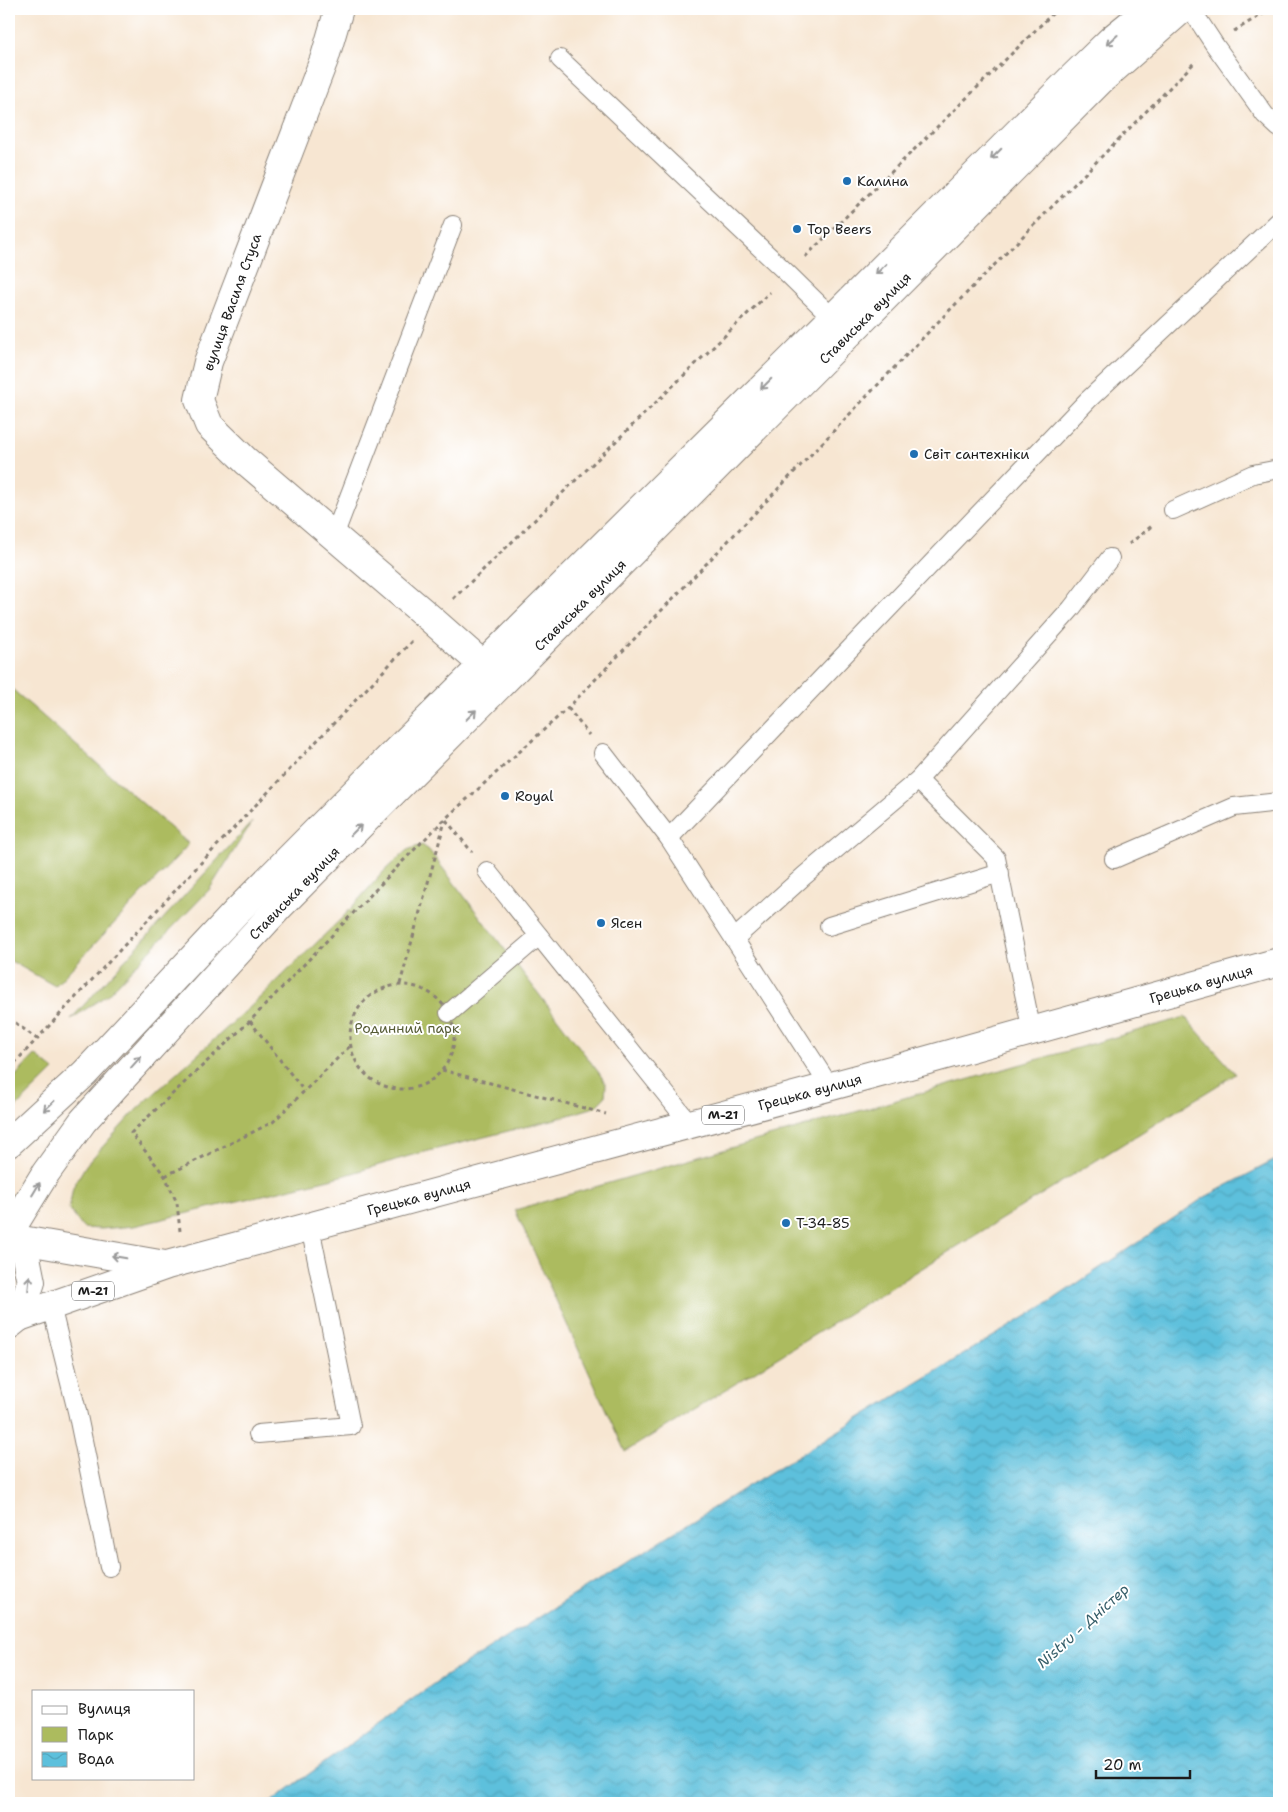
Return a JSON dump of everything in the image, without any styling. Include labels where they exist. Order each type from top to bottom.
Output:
[{"type":"main road","name":"вулиця Василя Стуса","points":[[339,9],[324,57],[208,362],[199,400],[209,425],[246,461],[503,683]]},
{"type":"main road","name":"Стависька вулиця","points":[[12,1233],[45,1174],[83,1121],[278,908],[503,683],[841,326],[1071,79],[1112,40],[1149,9]]},
{"type":"main road","name":"Стависька вулиця","points":[[9,1144],[85,1073],[236,912],[483,665],[1101,80],[1182,9]]},
{"type":"main road","name":"Грецька вулиця","points":[[14,1321],[51,1306],[175,1263],[1032,1032],[1279,962]]},
{"type":"main road","name":"Грецька вулиця","points":[[12,1233],[175,1263]]},
{"type":"main road","name":"М-21","points":[[12,1233],[26,1257],[31,1282],[14,1321]]},
{"type":"lane","points":[[1191,9],[1265,115],[1279,128]]},
{"type":"lane","points":[[560,59],[841,326]]},
{"type":"lane","points":[[668,838],[1088,400],[1279,221]]},
{"type":"lane","points":[[334,536],[453,226]]},
{"type":"lane","points":[[1173,510],[1253,474],[1279,468]]},
{"type":"lane","points":[[734,939],[804,876],[918,780],[1071,609],[1110,558]]},
{"type":"lane","points":[[603,753],[668,838],[830,1087]]},
{"type":"lane","points":[[918,780],[996,858],[1032,1032]]},
{"type":"lane","points":[[1114,859],[1234,807],[1279,802]]},
{"type":"lane","points":[[486,871],[690,1124]]},
{"type":"lane","points":[[829,926],[1000,874]]},
{"type":"lane","points":[[449,1013],[539,936]]},
{"type":"lane","points":[[258,1434],[351,1426],[310,1227]]},
{"type":"lane","points":[[51,1306],[77,1411],[109,1567]]},
{"type":"path","points":[[9,1069],[212,851],[432,620],[1057,9]]},
{"type":"path","points":[[175,1263],[177,1203],[165,1176],[131,1133],[250,1021],[400,863],[445,819],[568,708],[939,321],[1214,44],[1271,9]]},
{"type":"path","points":[[1110,558],[1173,510]]},
{"type":"path","points":[[568,708],[603,753]]},
{"type":"path","points":[[445,819],[486,871]]},
{"type":"path","points":[[400,984],[445,819]]},
{"type":"path","points":[[400,984],[415,986],[428,991],[440,1001],[449,1013],[454,1028],[454,1042],[450,1057],[442,1070],[431,1080],[418,1087],[403,1090],[388,1088],[374,1082],[354,1060],[350,1046],[349,1030],[353,1016],[361,1003],[371,993],[385,986],[400,984]]},
{"type":"path","points":[[9,1018],[37,1039]]},
{"type":"path","points":[[250,1021],[304,1091]]},
{"type":"path","points":[[165,1176],[273,1122],[350,1046]]},
{"type":"path","points":[[442,1070],[612,1116]]},
{"type":"green space","points":[[12,689],[189,844],[55,986],[9,960],[9,693]]},
{"type":"green space","points":[[252,822],[209,890],[107,995],[71,1019]]},
{"type":"green space","name":"Родинний парк","points":[[422,845],[429,850],[599,1073],[606,1084],[605,1097],[595,1107],[552,1120],[409,1156],[346,1175],[134,1226],[101,1229],[83,1228],[69,1209],[73,1187],[86,1165],[135,1111],[250,1007],[343,917],[385,870],[407,850]]},
{"type":"green space","points":[[1185,1017],[1236,1074],[625,1452],[515,1210]]},
{"type":"green space","points":[[35,1055],[54,1070],[9,1114],[9,1083]]},
{"type":"water","name":"Nistru - Дністер","points":[[1279,1158],[1279,1803],[269,1803],[436,1682],[743,1489],[1048,1303],[1205,1197]]},
{"type":"place","name":"Калина","points":[[847,181]]},
{"type":"place","name":"Top Beers","points":[[797,229]]},
{"type":"place","name":"Світ сантехніки","points":[[914,454]]},
{"type":"place","name":"Royal","points":[[505,796]]},
{"type":"place","name":"Ясен","points":[[601,923]]},
{"type":"place","name":"Т-34-85","points":[[786,1223]]}]
